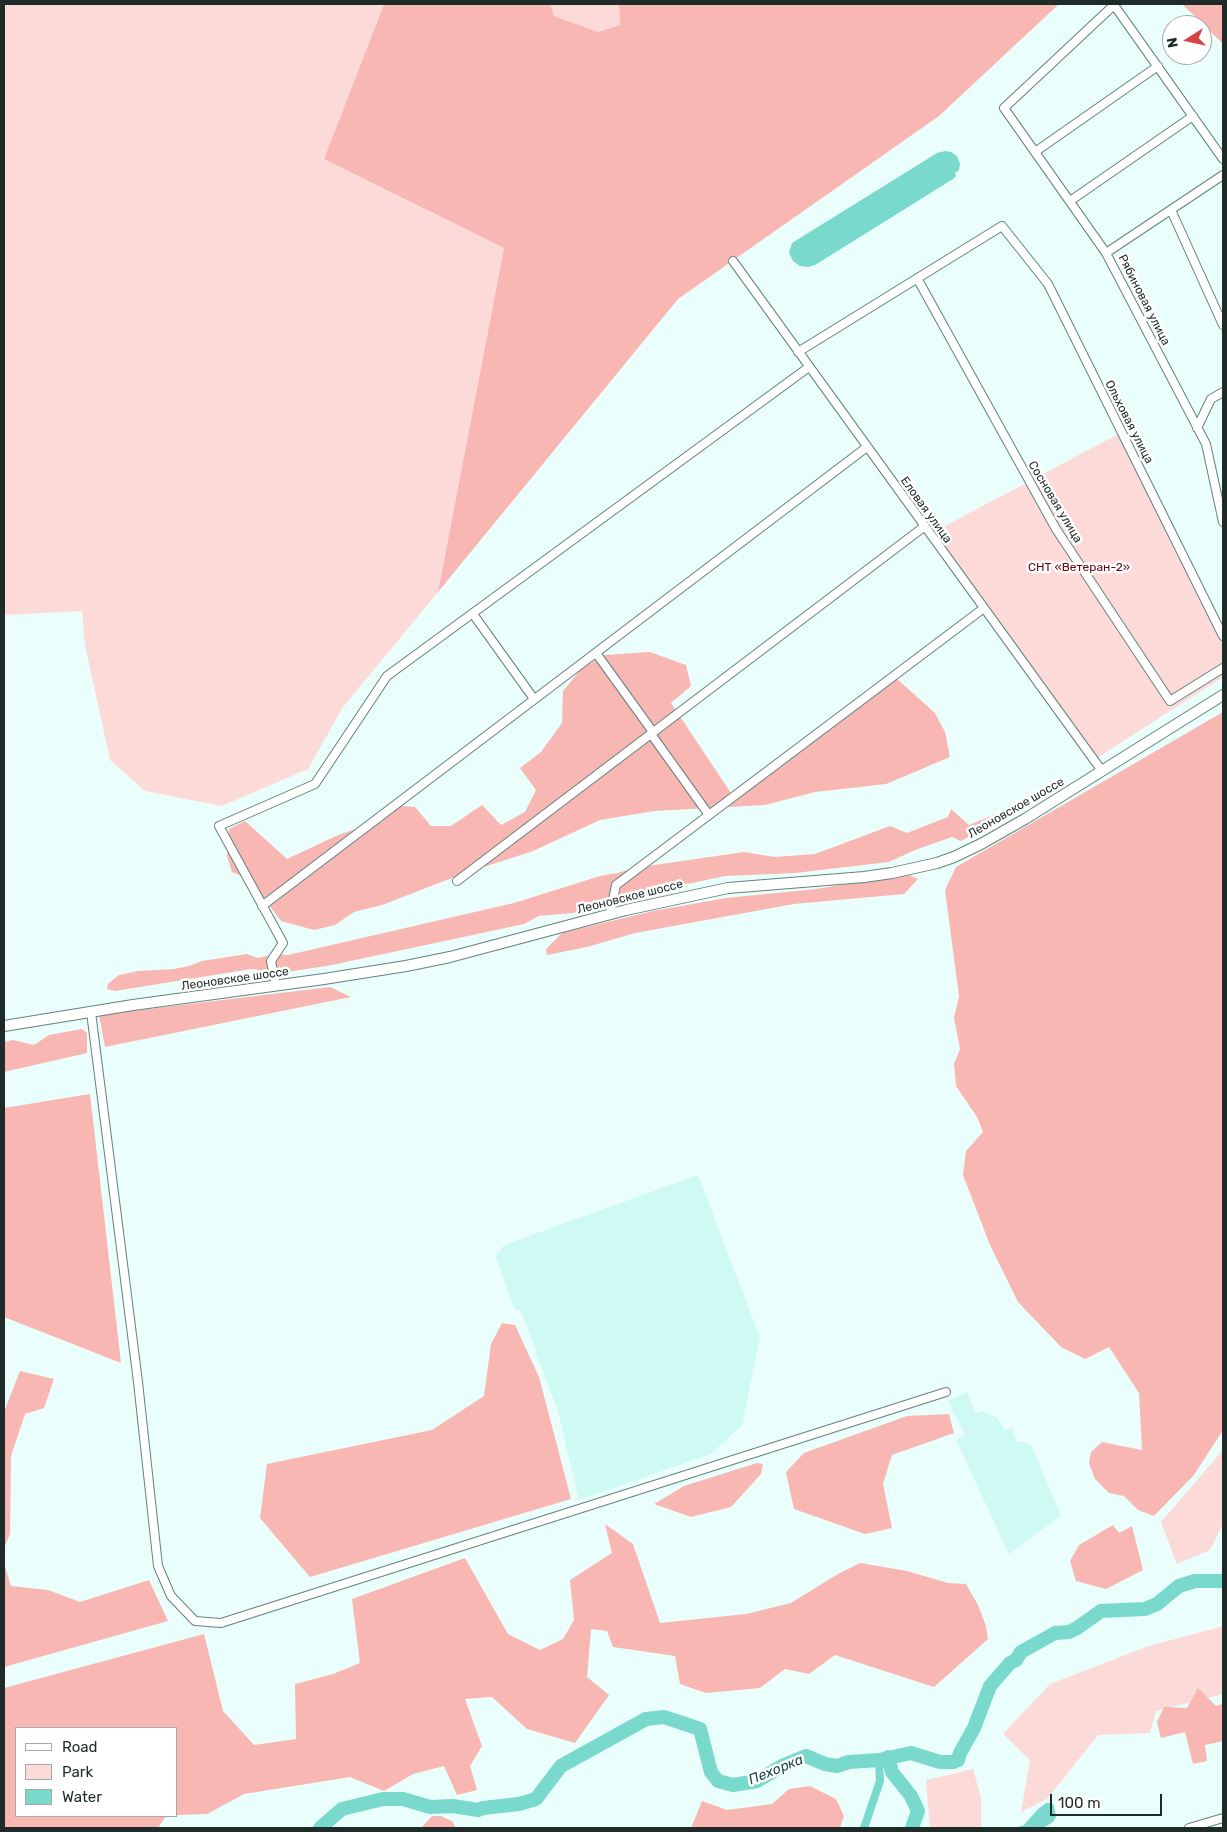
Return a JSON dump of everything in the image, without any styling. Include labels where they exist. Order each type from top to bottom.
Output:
[{"type":"main road","name":"Леоновское шоссе","points":[[4,1026],[276,986],[450,957],[610,914],[728,888],[864,877],[937,863],[981,844],[1102,772],[1223,695]]},
{"type":"street","name":"Рябиновая улица","points":[[1158,66],[1114,5],[1004,108],[1106,253],[1206,444],[1222,517]]},
{"type":"street","points":[[1036,152],[1158,66],[1223,159]]},
{"type":"street","points":[[1070,201],[1193,116]]},
{"type":"street","points":[[1106,253],[1223,175]]},
{"type":"street","points":[[1171,210],[1223,325]]},
{"type":"street","name":"Ольховая улица","points":[[917,278],[1002,226],[1048,284],[1223,636]]},
{"type":"street","name":"Еловая улица","points":[[733,261],[1102,772]]},
{"type":"street","points":[[798,352],[917,278]]},
{"type":"street","name":"Сосновая улица","points":[[917,278],[1056,529],[1170,701],[1223,668]]},
{"type":"street","points":[[276,986],[271,961],[283,943],[219,826],[315,784],[388,676],[809,367]]},
{"type":"street","points":[[1197,428],[1211,399],[1223,392]]},
{"type":"street","points":[[262,906],[867,447]]},
{"type":"street","points":[[457,880],[924,526]]},
{"type":"street","points":[[610,914],[616,886],[984,608]]},
{"type":"street","points":[[473,614],[534,700]]},
{"type":"street","points":[[596,653],[709,815]]},
{"type":"street","points":[[91,1012],[138,1382],[158,1566],[170,1596],[195,1621],[221,1623],[946,1392]]},
{"type":"street","points":[[1189,1828],[1223,1818]]},
{"type":"shaded area","points":[[384,4],[550,4],[554,16],[598,32],[620,25],[619,4],[1059,4],[939,116],[678,299],[438,592],[504,248],[324,159]]},
{"type":"shaded area","points":[[1182,4],[1223,4],[1223,44],[1212,33],[1212,15],[1193,15]]},
{"type":"shaded area","points":[[650,652],[686,665],[691,686],[671,703],[733,796],[896,678],[935,713],[945,732],[950,757],[886,784],[815,792],[765,805],[654,811],[600,820],[533,851],[465,873],[382,905],[354,912],[335,925],[314,930],[281,921],[249,879],[232,872],[227,856],[229,829],[245,821],[287,859],[336,836],[369,824],[388,804],[415,807],[431,826],[451,826],[482,805],[501,825],[525,812],[536,790],[520,768],[541,752],[562,723],[563,691],[582,668],[605,655]]},
{"type":"shaded area","points":[[1223,712],[1223,1430],[1194,1475],[1154,1516],[1138,1510],[1124,1496],[1109,1493],[1095,1479],[1089,1463],[1091,1452],[1102,1442],[1142,1450],[1139,1393],[1109,1347],[1085,1359],[1061,1347],[1018,1302],[990,1245],[963,1175],[966,1151],[983,1132],[977,1117],[956,1086],[954,1064],[960,1049],[954,1018],[959,996],[945,890],[956,867]]},
{"type":"shaded area","points":[[951,809],[969,825],[1008,809],[1014,813],[961,841],[952,837],[915,850],[889,862],[795,873],[725,876],[637,892],[573,913],[539,916],[524,924],[332,965],[281,973],[251,969],[115,991],[107,989],[108,984],[119,975],[138,971],[174,969],[202,961],[247,954],[258,958],[275,954],[288,955],[514,903],[600,876],[634,868],[744,852],[775,857],[815,854],[890,826],[907,833],[948,817]]},
{"type":"shaded area","points":[[908,874],[918,879],[904,894],[794,904],[635,933],[587,947],[547,955],[546,949],[562,933],[653,911],[726,898],[816,889]]},
{"type":"shaded area","points":[[330,987],[351,997],[105,1047],[99,1015]]},
{"type":"shaded area","points":[[82,1029],[87,1033],[87,1053],[4,1072],[4,1042],[13,1040],[34,1045],[49,1035]]},
{"type":"shaded area","points":[[90,1094],[121,1363],[4,1317],[4,1108]]},
{"type":"shaded area","points":[[698,1175],[760,1338],[742,1425],[711,1454],[579,1500],[558,1412],[521,1311],[514,1309],[496,1256],[504,1245]]},
{"type":"shaded area","points":[[502,1323],[515,1325],[539,1377],[571,1499],[310,1577],[260,1518],[267,1464],[432,1430],[484,1396],[491,1344]]},
{"type":"shaded area","points":[[20,1371],[54,1379],[44,1408],[25,1414],[11,1456],[10,1534],[4,1548],[4,1412]]},
{"type":"shaded area","points":[[967,1392],[975,1413],[983,1411],[997,1418],[1005,1430],[1012,1428],[1016,1441],[1031,1444],[1061,1516],[1009,1554],[956,1440],[965,1435],[948,1401]]},
{"type":"shaded area","points":[[949,1414],[954,1433],[892,1455],[883,1484],[892,1528],[865,1534],[794,1509],[786,1472],[804,1453],[907,1416]]},
{"type":"shaded area","points":[[757,1463],[763,1464],[761,1474],[731,1507],[691,1517],[654,1504],[684,1486]]},
{"type":"shaded area","points":[[605,1524],[633,1544],[660,1623],[746,1614],[791,1603],[838,1574],[860,1563],[907,1571],[948,1583],[966,1584],[978,1605],[986,1626],[988,1639],[934,1687],[835,1655],[809,1674],[785,1669],[760,1688],[706,1693],[680,1684],[675,1656],[613,1647],[607,1631],[591,1629],[587,1677],[609,1695],[575,1743],[527,1729],[492,1697],[465,1699],[482,1746],[470,1766],[477,1790],[457,1795],[444,1766],[413,1774],[384,1791],[350,1777],[244,1794],[207,1814],[178,1815],[178,1727],[15,1727],[15,1817],[165,1817],[158,1828],[4,1828],[4,1688],[204,1634],[223,1711],[254,1745],[296,1739],[295,1684],[333,1674],[360,1663],[352,1599],[465,1558],[508,1634],[540,1650],[563,1639],[574,1620],[570,1580],[612,1553]]},
{"type":"shaded area","points":[[1113,1525],[1119,1533],[1132,1526],[1143,1570],[1106,1589],[1076,1581],[1070,1561],[1079,1545]]},
{"type":"shaded area","points":[[4,1563],[11,1586],[48,1590],[80,1602],[149,1580],[168,1621],[4,1667]]},
{"type":"shaded area","points":[[1198,1688],[1216,1706],[1223,1704],[1223,1741],[1205,1745],[1207,1761],[1193,1764],[1185,1732],[1161,1738],[1157,1722],[1164,1707],[1187,1708]]},
{"type":"shaded area","points":[[810,1786],[836,1799],[844,1816],[840,1828],[691,1828],[702,1801],[727,1810],[772,1804],[789,1789]]},
{"type":"shaded area","points":[[432,1816],[441,1816],[452,1821],[456,1828],[421,1828]]},
{"type":"green space","points":[[4,4],[384,4],[324,159],[504,248],[438,592],[343,707],[308,769],[222,806],[145,791],[110,760],[85,645],[82,611],[4,615]]},
{"type":"green space","points":[[550,4],[619,4],[620,25],[598,32],[553,16]]},
{"type":"green space","name":"СНТ «Ветеран-2»","points":[[1122,432],[1223,636],[1223,677],[1094,760],[930,534]]},
{"type":"green space","points":[[1223,1450],[1223,1524],[1210,1550],[1177,1564],[1161,1522]]},
{"type":"green space","points":[[1223,1626],[1223,1694],[1156,1711],[1150,1733],[1098,1735],[1047,1799],[1021,1812],[1030,1760],[1003,1734],[1050,1684],[1146,1647]]},
{"type":"green space","points":[[973,1769],[981,1798],[981,1828],[930,1828],[926,1780]]},
{"type":"water","points":[[945,151],[957,156],[960,164],[959,170],[955,173],[956,176],[953,179],[815,265],[808,267],[800,266],[793,261],[789,253],[792,243],[937,153]]},
{"type":"water","points":[[1046,1803],[1052,1803],[1054,1806],[1056,1817],[1053,1822],[1043,1828],[1015,1828],[1024,1825]]},
{"type":"waterway","name":"Пехорка","points":[[320,1828],[342,1809],[383,1799],[403,1799],[430,1807],[453,1806],[478,1810],[519,1804],[536,1799],[561,1766],[646,1719],[664,1717],[700,1729],[711,1772],[718,1781],[733,1785],[757,1781],[782,1766],[806,1756],[825,1764],[837,1766],[849,1762],[879,1760],[911,1753],[940,1762],[953,1762],[958,1760],[974,1728],[990,1686],[1010,1663],[1016,1660],[1021,1652],[1055,1633],[1069,1632],[1077,1628],[1101,1611],[1145,1609],[1157,1604],[1179,1586],[1195,1581],[1223,1581]]},
{"type":"waterway","points":[[888,1757],[892,1772],[911,1796],[918,1811],[912,1828]]},
{"type":"waterway","points":[[864,1828],[880,1781],[879,1760]]}]
